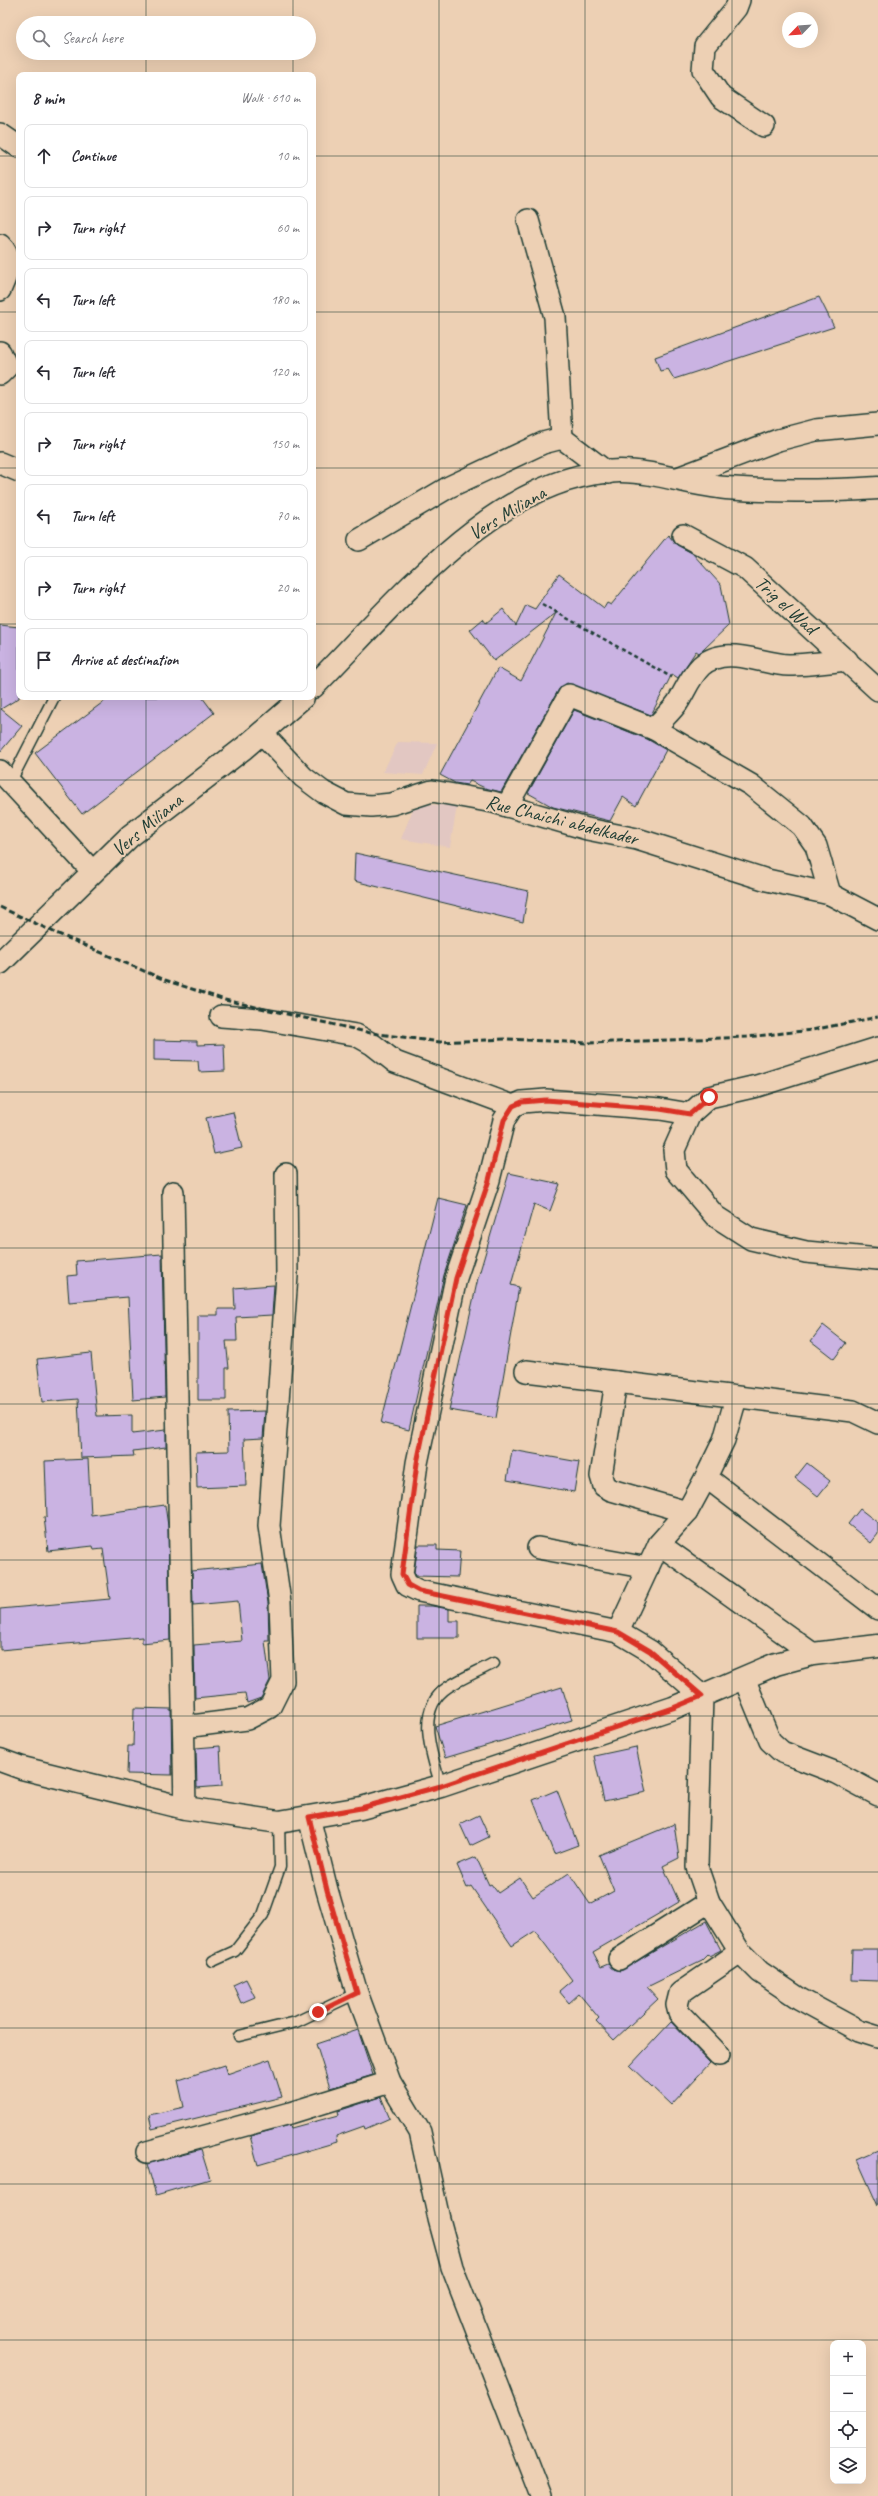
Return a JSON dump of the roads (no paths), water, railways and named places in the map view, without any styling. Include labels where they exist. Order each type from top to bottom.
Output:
[{"type":"main road","name":"Vers Miliana","points":[[316,684],[435,562],[484,523],[533,493],[580,476],[621,471],[726,488],[837,491],[878,488]]},
{"type":"main road","name":"Vers Miliana","points":[[0,963],[130,836],[262,733],[300,700]]},
{"type":"main road","points":[[0,1760],[22,1768],[185,1808],[279,1822],[361,1808],[441,1786],[658,1713],[776,1664],[812,1654],[878,1646]]},
{"type":"street","points":[[739,0],[736,8],[705,46],[703,70],[721,97],[764,126]]},
{"type":"street","points":[[0,134],[16,145]]},
{"type":"street","points":[[528,220],[555,317],[562,438],[608,473]]},
{"type":"street","points":[[0,245],[10,258],[9,269],[0,290]]},
{"type":"street","points":[[0,352],[7,367],[0,374]]},
{"type":"street","points":[[675,480],[778,440],[816,430],[878,424]]},
{"type":"street","points":[[359,540],[449,487],[543,443],[562,438]]},
{"type":"street","points":[[0,463],[16,470]]},
{"type":"street","name":"Trig el Wad","points":[[683,535],[746,568],[878,690]]},
{"type":"street","points":[[654,729],[678,702],[690,677],[702,665],[723,656],[740,656],[769,663],[790,665],[847,660]]},
{"type":"street","points":[[508,806],[569,695],[654,729],[751,785],[802,826],[816,846],[830,894]]},
{"type":"street","name":"Rue Chaichi abdelkader","points":[[262,733],[303,776],[323,792],[346,804],[371,806],[392,804],[432,791],[508,806],[587,829],[637,839],[767,880],[830,894],[878,919]]},
{"type":"street","points":[[5,777],[93,872]]},
{"type":"street","points":[[221,1016],[262,1019],[356,1035],[372,1044],[395,1062],[513,1106]]},
{"type":"street","points":[[878,1048],[757,1086],[709,1097],[690,1114],[674,1150],[676,1170],[715,1216],[751,1239],[806,1252],[878,1259]]},
{"type":"street","points":[[690,1114],[660,1109],[546,1100],[522,1102],[513,1106],[504,1120],[489,1180],[456,1278],[417,1463],[402,1574],[408,1585],[419,1591],[618,1632],[650,1651],[702,1696],[697,1867],[709,1902],[740,1952],[760,1972],[800,1999],[859,2031],[878,2037]]},
{"type":"street","points":[[184,1727],[247,1720],[270,1707],[283,1681],[280,1602],[268,1526],[287,1276],[286,1174]]},
{"type":"street","points":[[173,1192],[185,1808]]},
{"type":"street","points":[[526,1371],[736,1398],[853,1411],[878,1423]]},
{"type":"street","points":[[616,1382],[601,1476],[604,1486],[611,1490],[686,1512]]},
{"type":"street","points":[[618,1632],[659,1544],[686,1512],[706,1477],[724,1440],[736,1398]]},
{"type":"street","points":[[706,1477],[878,1609]]},
{"type":"street","points":[[659,1544],[812,1654]]},
{"type":"street","points":[[538,1548],[648,1568]]},
{"type":"street","points":[[744,1678],[770,1741],[782,1752],[837,1773],[878,1795]]},
{"type":"street","points":[[309,1817],[327,1890],[357,1993],[390,2082],[420,2132],[439,2219],[452,2267],[541,2496]]},
{"type":"street","points":[[619,1959],[709,1902]]},
{"type":"street","points":[[719,2055],[679,2013],[678,2005],[680,1993],[740,1952]]},
{"type":"street","points":[[147,2152],[290,2113],[390,2082]]},
{"type":"lane","points":[[5,777],[52,700]]},
{"type":"lane","points":[[441,1786],[427,1740],[432,1705],[447,1688],[494,1663]]},
{"type":"lane","points":[[213,1961],[235,1951],[264,1915],[280,1867],[279,1822]]},
{"type":"lane","points":[[239,2036],[296,2022],[357,1993]]},
{"type":"railway","points":[[0,907],[165,980],[225,1000],[371,1033],[440,1042],[507,1039],[588,1043],[747,1037],[812,1030],[878,1017]]}]
